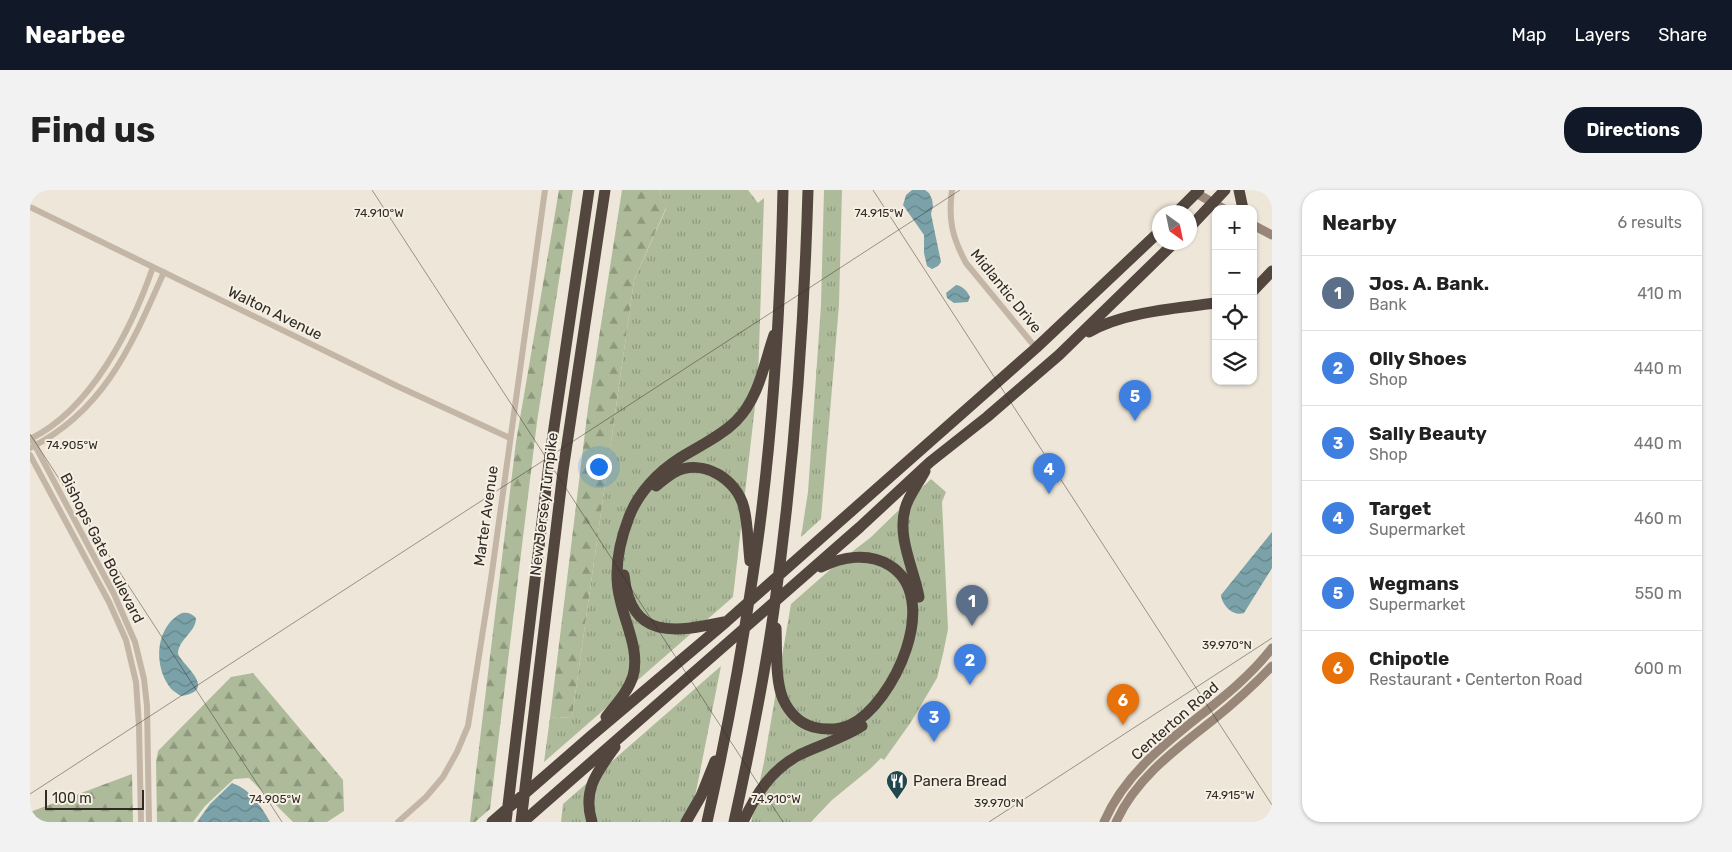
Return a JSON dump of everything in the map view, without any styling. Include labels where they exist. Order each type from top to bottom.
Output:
[{"type":"highway","name":"New Jersey Turnpike","points":[[506,822],[548,464],[589,190]]},
{"type":"highway","name":"New Jersey Turnpike","points":[[522,822],[563,471],[605,190]]},
{"type":"highway","points":[[708,822],[727,729],[752,581],[770,430],[778,321],[783,190]]},
{"type":"highway","points":[[734,822],[758,706],[775,604],[782,547],[800,372],[808,190]]},
{"type":"highway","points":[[1197,220],[1225,190]]},
{"type":"highway","points":[[1239,190],[1242,205]]},
{"type":"highway","points":[[1184,205],[1198,192]]},
{"type":"highway","points":[[492,822],[726,622],[1036,348],[1152,239]]},
{"type":"highway","points":[[522,822],[730,641],[930,462],[987,417],[1074,340],[1167,250]]},
{"type":"highway","points":[[1257,287],[1272,271]]},
{"type":"highway","points":[[1074,340],[1100,325],[1124,317],[1212,305]]},
{"type":"highway","points":[[591,736],[627,689],[633,676],[635,661],[633,645],[619,597],[617,580],[620,546],[630,515],[637,500],[656,477],[680,458],[724,431],[747,408],[761,376],[778,321]]},
{"type":"highway","points":[[743,822],[757,795],[775,772],[800,754],[842,737],[865,724],[882,706],[901,676],[915,639],[920,612],[916,586],[903,533],[903,516],[905,507],[930,462]]},
{"type":"highway","points":[[726,622],[668,630],[656,627],[645,621],[630,602],[624,576],[628,546],[638,515],[645,500],[654,488],[676,472],[688,468],[701,468],[712,471],[723,476],[732,484],[739,494],[744,507],[752,581]]},
{"type":"highway","points":[[775,604],[779,685],[789,710],[799,720],[810,726],[823,729],[843,727],[861,718],[884,695],[907,648],[913,617],[913,602],[910,589],[903,577],[883,561],[857,557],[843,558],[816,569],[798,581]]},
{"type":"highway","points":[[686,822],[701,796],[727,729]]},
{"type":"highway","points":[[592,822],[588,810],[590,787],[602,765],[627,730]]},
{"type":"main road","points":[[1198,192],[1217,205]]},
{"type":"main road","points":[[1257,227],[1272,235]]},
{"type":"main road","name":"Centerton Road","points":[[1104,822],[1126,785],[1144,764],[1239,684],[1272,648]]},
{"type":"main road","name":"Centerton Road","points":[[1116,822],[1124,806],[1140,784],[1159,764],[1268,677],[1272,666]]},
{"type":"street","name":"Marter Avenue","points":[[398,822],[426,797],[443,777],[457,752],[468,726],[491,579],[545,190]]},
{"type":"street","name":"Midlantic Drive","points":[[952,190],[950,225],[958,248],[966,263],[1036,348]]},
{"type":"street","name":"Walton Avenue","points":[[30,207],[381,379],[510,438]]},
{"type":"street","points":[[31,438],[57,420],[94,384],[111,359],[153,267]]},
{"type":"street","points":[[32,446],[68,423],[101,390],[126,354],[164,272]]},
{"type":"street","points":[[94,384],[101,390]]},
{"type":"street","name":"Bishops Gate Boulevard","points":[[31,438],[32,446],[120,605],[135,642],[144,679],[146,699],[149,822]]},
{"type":"street","name":"Bishops Gate Boulevard","points":[[30,455],[112,608],[131,654],[138,696],[141,822]]},
{"type":"green space","points":[[559,190],[573,190],[537,422],[490,809],[475,822],[470,822],[516,442]]},
{"type":"green space","points":[[622,190],[659,190],[666,208],[634,280],[572,717],[550,718],[588,408]]},
{"type":"green space","points":[[659,190],[748,190],[758,203],[764,198],[758,380],[733,597],[544,762],[550,718],[572,717],[634,280],[666,209]]},
{"type":"green space","points":[[824,190],[842,190],[839,305],[821,519],[801,537],[808,492],[821,305]]},
{"type":"green space","points":[[931,479],[946,492],[942,502],[948,629],[937,678],[911,722],[884,760],[881,758],[832,800],[811,822],[751,822],[764,762],[791,604],[840,561],[870,538]]},
{"type":"green space","points":[[721,666],[690,822],[561,822],[563,804]]},
{"type":"green space","points":[[253,673],[343,780],[344,811],[327,822],[293,822],[249,778],[234,779],[205,806],[193,822],[157,822],[156,762],[158,751],[231,677]]},
{"type":"green space","points":[[132,774],[133,822],[30,822],[30,812]]},
{"type":"water","points":[[912,190],[925,190],[932,199],[931,214],[941,262],[932,269],[927,266],[924,253],[924,235],[903,205],[906,195]]},
{"type":"water","points":[[956,285],[968,293],[970,297],[968,302],[954,303],[947,298],[946,293]]},
{"type":"water","points":[[1272,532],[1272,568],[1244,613],[1232,612],[1226,606],[1221,595]]},
{"type":"water","points":[[182,613],[190,614],[196,618],[178,653],[198,682],[197,688],[192,693],[181,696],[170,688],[164,677],[159,657],[162,636],[173,619]]},
{"type":"water","points":[[232,783],[250,794],[259,804],[270,822],[197,822],[210,804]]},
{"type":"place","name":"Wegmans","points":[[1135,421]]},
{"type":"place","name":"Target","points":[[1049,494]]},
{"type":"place","name":"Jos. A. Bank.","points":[[972,626]]},
{"type":"place","name":"Olly Shoes","points":[[970,685]]},
{"type":"place","name":"Chipotle","points":[[1123,725]]},
{"type":"place","name":"Sally Beauty","points":[[934,742]]},
{"type":"place","name":"Panera Bread","points":[[897,800]]}]
